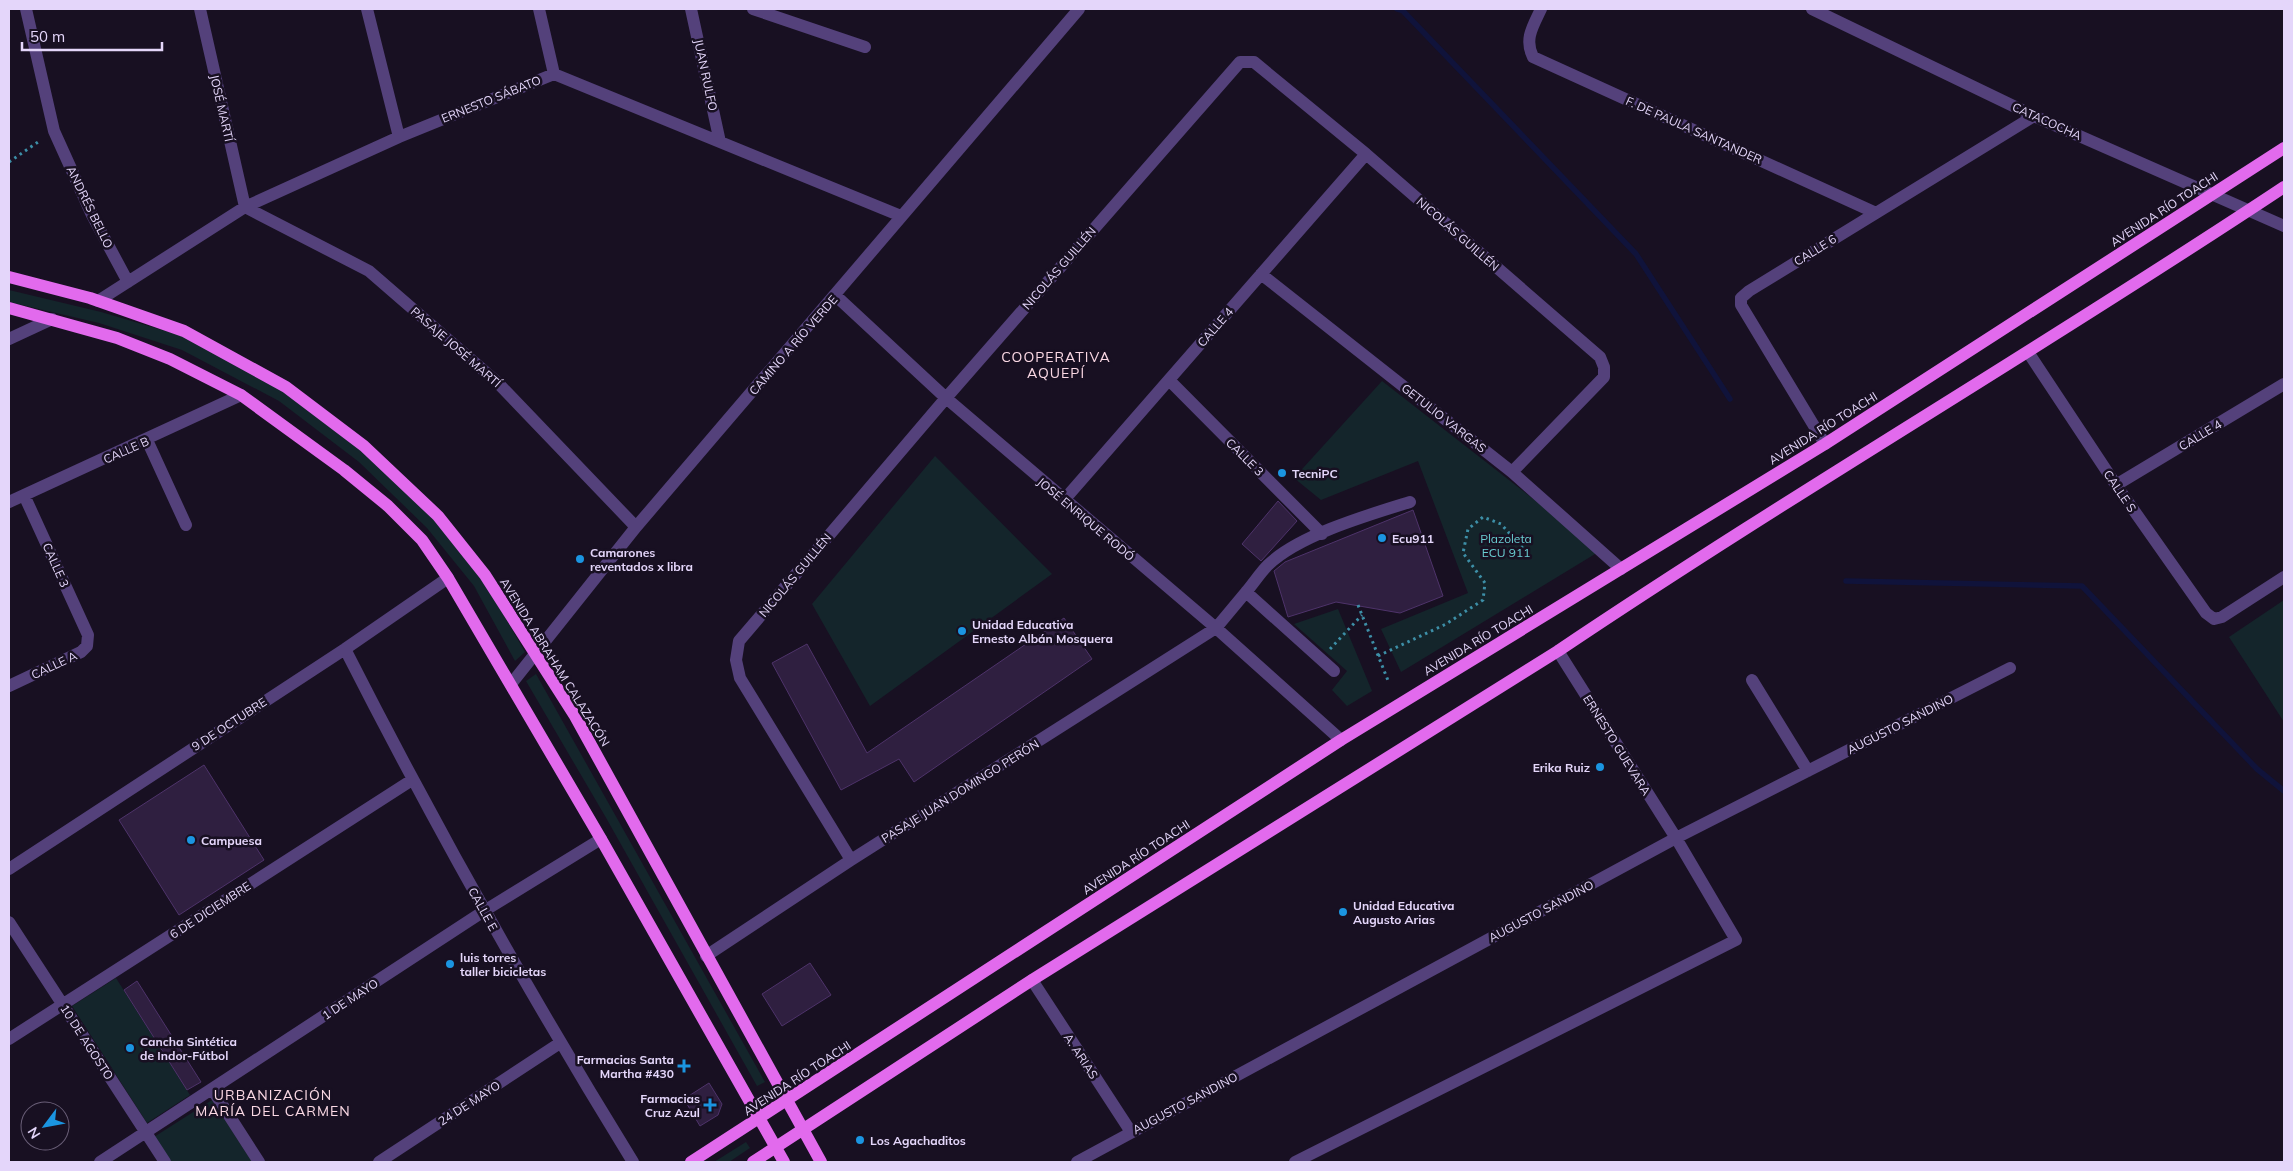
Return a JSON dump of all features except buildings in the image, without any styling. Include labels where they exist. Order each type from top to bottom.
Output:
[{"type":"main road","name":"AVENIDA RÍO TOACHI","points":[[691,1162],[1341,740],[1825,444],[2284,148]]},
{"type":"main road","points":[[753,1162],[805,1130],[1032,980],[1558,651],[1649,590],[2028,352],[2284,187]]},
{"type":"main road","name":"AVENIDA ABRAHAM CALAZACÓN","points":[[9,277],[98,301],[184,331],[286,387],[364,446],[438,516],[485,575],[535,651],[612,781],[706,956],[805,1130],[821,1162]]},
{"type":"main road","points":[[9,308],[117,338],[161,356],[242,395],[344,470],[388,506],[422,540],[448,578],[601,838],[784,1162]]},
{"type":"street","name":"ANDRÉS BELLO","points":[[26,9],[54,131],[92,215],[128,282]]},
{"type":"street","name":"JOSÉ MARTÍ","points":[[200,9],[245,207]]},
{"type":"street","points":[[367,9],[399,137]]},
{"type":"street","points":[[540,9],[554,74]]},
{"type":"street","name":"JUAN RULFO","points":[[692,9],[720,142]]},
{"type":"street","points":[[753,9],[865,48]]},
{"type":"street","name":"CAMINO A RÍO VERDE","points":[[511,684],[535,651],[636,527],[1079,9]]},
{"type":"street","name":"F. DE PAULA SANTANDER","points":[[1540,9],[1528,37],[1528,47],[1533,57],[1876,212]]},
{"type":"street","name":"CATACOCHA","points":[[1812,9],[2034,116],[2284,226]]},
{"type":"street","name":"NICOLÁS GUILLÉN","points":[[852,860],[740,678],[736,660],[739,641],[946,398],[1240,62],[1254,62],[1366,154],[1600,357],[1604,367],[1604,377],[1512,472]]},
{"type":"street","name":"ERNESTO SÁBATO","points":[[98,301],[245,207],[399,137],[554,74],[902,216]]},
{"type":"street","name":"CALLE 6","points":[[1825,444],[1741,305],[1742,298],[1749,291],[2034,116]]},
{"type":"street","name":"CALLE 4","points":[[1064,500],[1366,154]]},
{"type":"street","name":"PASAJE JOSÉ MARTÍ","points":[[245,207],[369,271],[497,382],[636,527]]},
{"type":"street","name":"GETULIO VARGAS","points":[[1261,274],[1512,472],[1621,569]]},
{"type":"street","name":"JOSÉ ENRIQUE RODÓ","points":[[835,295],[946,398],[1216,628],[1341,740]]},
{"type":"street","points":[[9,339],[52,319]]},
{"type":"street","name":"CALLE S","points":[[2028,352],[2116,485],[2206,613],[2214,619],[2222,617],[2284,577]]},
{"type":"street","name":"CALLE 3","points":[[1169,380],[1322,534]]},
{"type":"street","name":"CALLE 4","points":[[2116,485],[2284,384]]},
{"type":"street","name":"CALLE B","points":[[9,502],[242,395]]},
{"type":"street","points":[[147,440],[186,525]]},
{"type":"street","name":"CALLE 3","points":[[24,495],[88,635]]},
{"type":"street","name":"PASAJE JUAN DOMINGO PERÓN","points":[[706,956],[852,860],[1216,628],[1269,565],[1293,548],[1366,516],[1410,502]]},
{"type":"street","name":"9 DE OCTUBRE","points":[[9,869],[448,578]]},
{"type":"street","points":[[1246,592],[1334,671]]},
{"type":"street","name":"CALLE A","points":[[9,686],[81,652],[87,646],[88,635]]},
{"type":"street","name":"CALLE E","points":[[345,648],[412,780],[484,911],[560,1043],[633,1162]]},
{"type":"street","name":"ERNESTO GUEVARA","points":[[1311,1158],[1736,940],[1676,838],[1558,651]]},
{"type":"street","name":"AUGUSTO SANDINO","points":[[1077,1162],[1676,838],[2010,668]]},
{"type":"street","points":[[1752,680],[1808,771]]},
{"type":"street","name":"6 DE DICIEMBRE","points":[[9,1039],[412,780]]},
{"type":"street","name":"1 DE MAYO","points":[[100,1162],[484,911],[601,838]]},
{"type":"street","name":"10 DE AGOSTO","points":[[9,922],[165,1162]]},
{"type":"street","name":"A. ARIAS","points":[[1032,980],[1130,1132]]},
{"type":"street","name":"24 DE MAYO","points":[[379,1162],[560,1043]]},
{"type":"street","points":[[212,1089],[259,1162]]},
{"type":"street","points":[[1295,1162],[1311,1158]]},
{"type":"path","points":[[9,162],[54,131]]},
{"type":"path","points":[[1378,656],[1446,624],[1483,600],[1485,583],[1464,553],[1468,529],[1483,517],[1501,524],[1528,554]]},
{"type":"path","points":[[1358,605],[1389,683]]},
{"type":"path","points":[[1326,653],[1362,615]]},
{"type":"green space","points":[[9,290],[101,312],[186,337],[286,391],[366,452],[436,519],[483,579],[525,652],[515,661],[474,586],[427,528],[359,462],[279,401],[182,350],[99,323],[9,302]]},
{"type":"green space","name":"Plazoleta ECU 911","points":[[1382,381],[1600,551],[1401,672],[1381,629],[1468,593],[1418,461],[1321,500],[1294,478]]},
{"type":"green space","points":[[935,456],[1052,574],[870,706],[812,604]]},
{"type":"green space","points":[[2284,600],[2284,722],[2229,637]]},
{"type":"green space","points":[[1338,609],[1372,691],[1347,706],[1332,690],[1347,671],[1294,624]]},
{"type":"green space","points":[[536,674],[765,1082],[757,1086],[605,816],[526,681]]},
{"type":"green space","name":"Cancha Sintética de Indor-Fútbol","points":[[116,978],[190,1095],[147,1123],[72,1006]]},
{"type":"green space","points":[[212,1100],[252,1162],[170,1162],[154,1137]]},
{"type":"green space","points":[[746,1142],[750,1148],[729,1162],[714,1162]]},
{"type":"waterway","points":[[1397,9],[1403,11],[1636,254],[1730,399]]},
{"type":"waterway","points":[[1846,581],[2082,586],[2257,769],[2284,791]]},
{"type":"place","name":"TecniPC","points":[[1282,473]]},
{"type":"place","name":"Ecu911","points":[[1382,538]]},
{"type":"place","name":"Camarones reventados x libra","points":[[580,559]]},
{"type":"place","name":"Unidad Educativa Ernesto Albán Mosquera","points":[[962,631]]},
{"type":"place","name":"Erika Ruiz","points":[[1600,767]]},
{"type":"place","name":"Campuesa","points":[[191,840]]},
{"type":"place","name":"Unidad Educativa Augusto Arias","points":[[1343,912]]},
{"type":"place","name":"luis torres taller bicicletas","points":[[450,964]]},
{"type":"place","name":"Cancha Sintética de Indor-Fútbol","points":[[130,1048]]},
{"type":"place","name":"Farmacias Santa Martha #430","points":[[684,1066]]},
{"type":"place","name":"Farmacias Cruz Azul","points":[[710,1105]]},
{"type":"place","name":"Los Agachaditos","points":[[860,1140]]},
{"type":"district","name":"COOPERATIVA AQUEPÍ","points":[[1056,366]]},
{"type":"district","name":"URBANIZACIÓN MARÍA DEL CARMEN","points":[[273,1104]]}]
